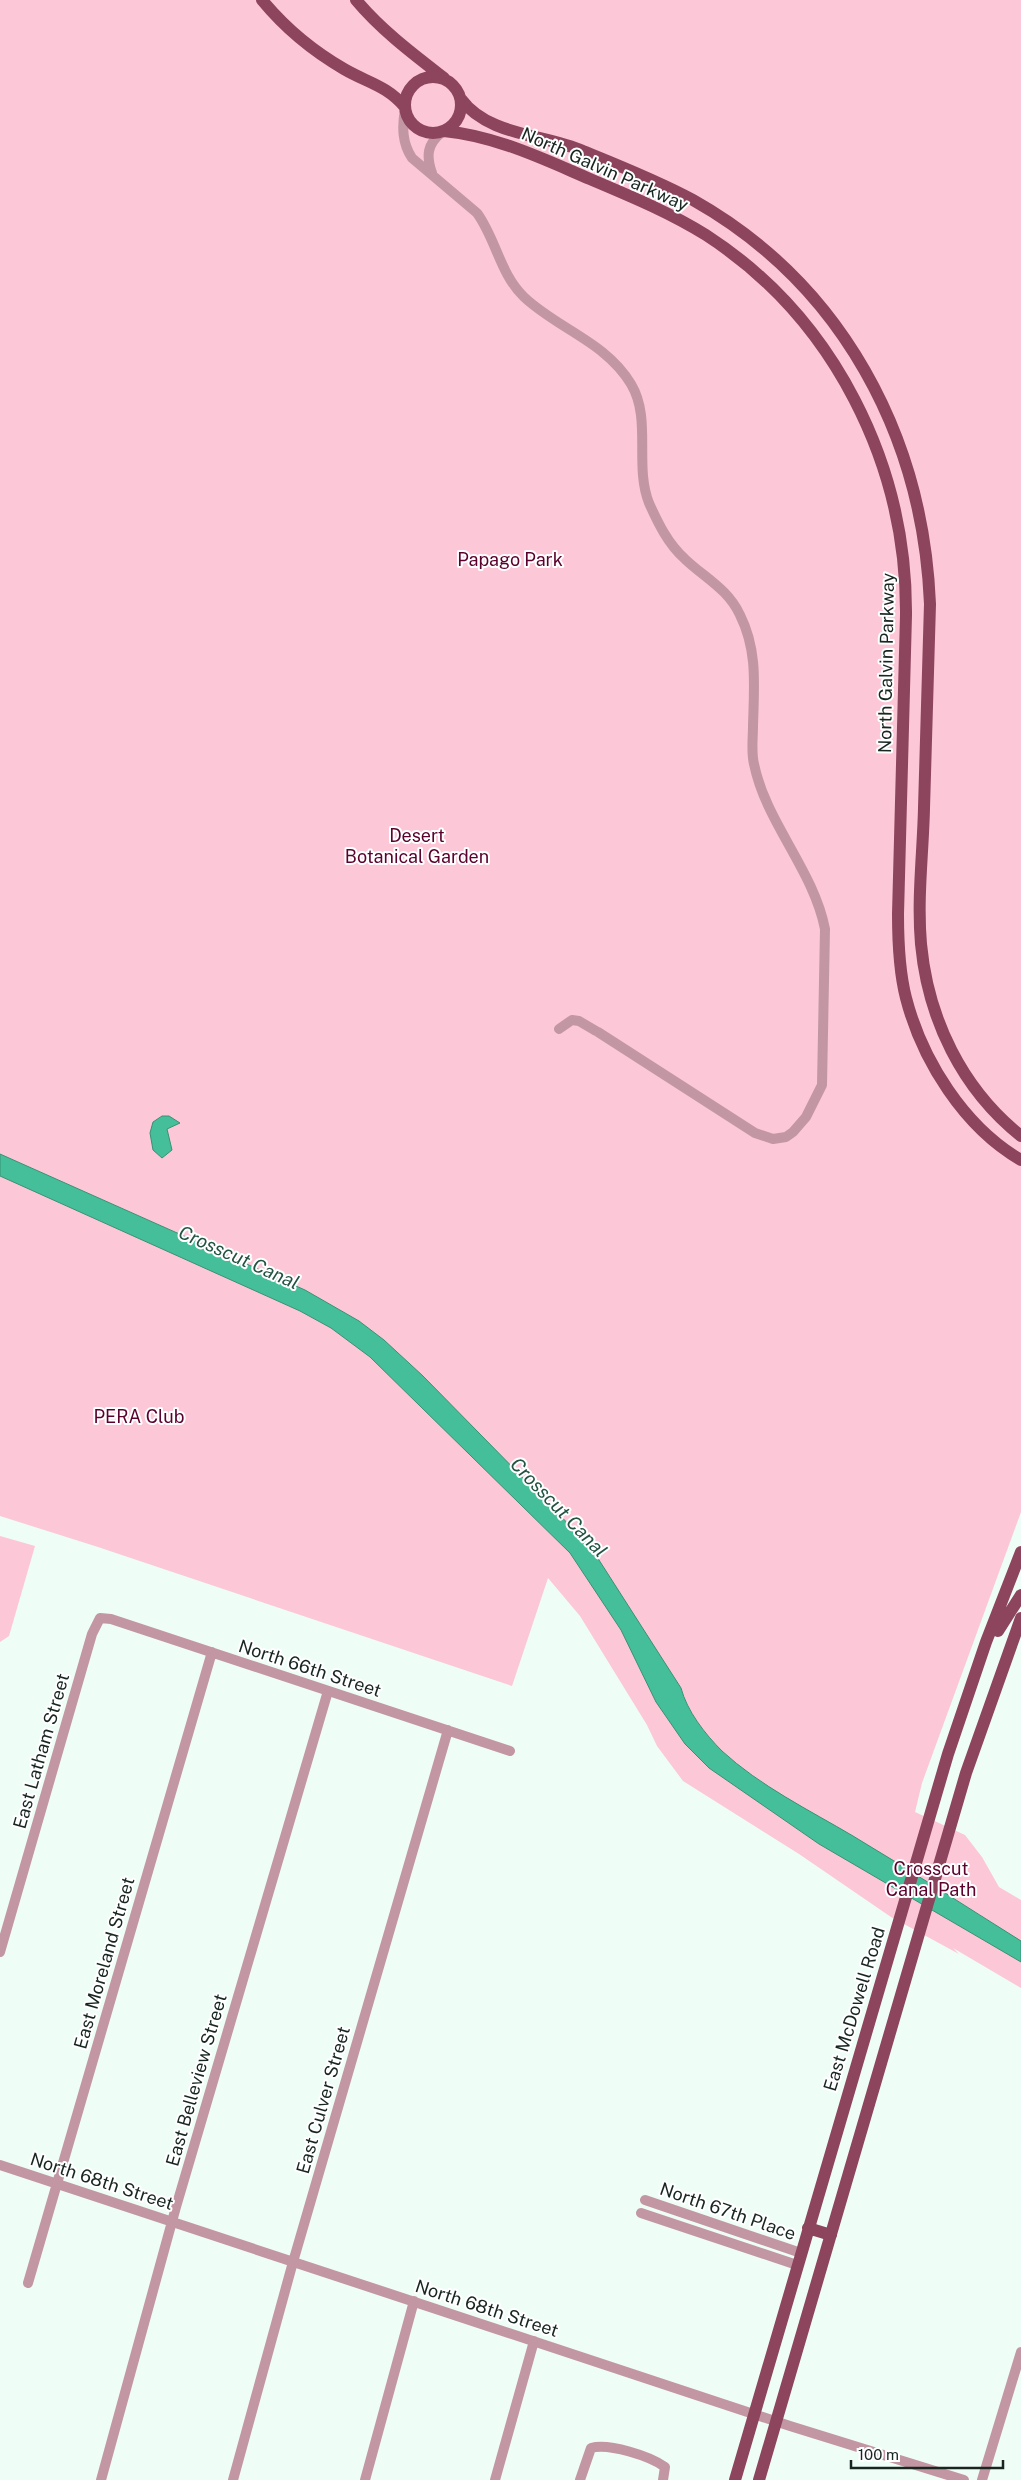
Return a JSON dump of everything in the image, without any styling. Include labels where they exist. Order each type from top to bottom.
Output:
[{"type":"main road","points":[[262,0],[286,27],[310,47],[345,70],[390,91],[405,108],[412,124],[418,129],[426,133],[443,132],[456,123],[460,115],[461,99],[454,86],[413,54],[367,13],[356,0]]},
{"type":"main road","points":[[405,108],[409,91],[422,79],[440,78],[448,82]]},
{"type":"main road","name":"North Galvin Parkway","points":[[461,99],[470,112],[484,121],[579,149],[677,192],[728,222],[765,251],[817,302],[847,342],[870,378],[905,459],[917,500],[927,556],[930,612],[920,923],[928,990],[941,1030],[965,1074],[994,1113],[1021,1136]]},
{"type":"main road","name":"North Galvin Parkway","points":[[443,132],[468,134],[531,155],[642,200],[707,236],[751,269],[789,306],[823,347],[857,402],[887,476],[906,569],[898,914],[900,956],[906,997],[926,1052],[944,1084],[979,1126],[1021,1160]]},
{"type":"main road","name":"East McDowell Road","points":[[735,2480],[948,1754],[1021,1552]]},
{"type":"main road","points":[[979,1664],[1010,1608],[1021,1595]]},
{"type":"main road","points":[[759,2480],[966,1773],[1021,1618]]},
{"type":"main road","points":[[808,2228],[831,2235]]},
{"type":"street","points":[[405,108],[404,145],[412,158],[477,213],[485,223],[506,273],[524,297],[612,359],[632,385],[641,412],[642,468],[648,500],[660,527],[684,559],[721,588],[732,601],[740,613],[752,645],[754,664],[753,762],[759,785],[810,882],[821,910],[824,929],[822,1085],[801,1124],[786,1137],[773,1139],[761,1136],[579,1021],[572,1020],[560,1029]]},
{"type":"street","points":[[432,173],[428,153],[432,141],[443,132]]},
{"type":"street","name":"North 66th Street","points":[[100,1618],[111,1619],[510,1751]]},
{"type":"street","name":"East Latham Street","points":[[0,1952],[92,1634],[100,1618]]},
{"type":"street","name":"East Moreland Street","points":[[28,2283],[212,1652]]},
{"type":"street","name":"East Belleview Street","points":[[101,2480],[172,2222],[328,1691]]},
{"type":"street","name":"East Culver Street","points":[[233,2480],[293,2262],[448,1730]]},
{"type":"street","name":"North 68th Street","points":[[0,2164],[776,2421],[964,2480]]},
{"type":"street","name":"North 67th Place","points":[[645,2200],[799,2259]]},
{"type":"street","name":"North 67th Place","points":[[641,2213],[799,2259]]},
{"type":"street","points":[[365,2480],[414,2301]]},
{"type":"street","points":[[496,2480],[534,2341]]},
{"type":"street","points":[[982,2480],[1021,2352]]},
{"type":"street","points":[[580,2480],[591,2448],[601,2446],[655,2460],[665,2467],[663,2480]]},
{"type":"green space","name":"Papago Park","points":[[0,0],[1021,0],[1021,1512],[922,1783],[915,1812],[965,1835],[982,1857],[999,1887],[1021,1900],[1021,1988],[953,1948],[959,1954],[891,1917],[799,1854],[683,1781],[657,1746],[647,1725],[580,1616],[548,1578],[512,1686],[0,1516]]},
{"type":"green space","points":[[0,1536],[35,1546],[9,1636],[0,1642]]},
{"type":"shaded area","points":[[162,1116],[169,1116],[180,1123],[167,1129],[172,1150],[162,1158],[153,1150],[150,1133],[153,1122]]},
{"type":"shaded area","points":[[0,1154],[305,1290],[359,1321],[384,1340],[423,1376],[590,1546],[681,1688],[697,1722],[722,1751],[752,1775],[802,1807],[853,1836],[1021,1941],[1021,1962],[819,1844],[709,1768],[685,1744],[656,1702],[621,1630],[570,1553],[370,1357],[331,1328],[300,1311],[0,1176]]},
{"type":"park label","name":"Desert Botanical Garden","points":[[417,845]]},
{"type":"park label","name":"PERA Club","points":[[139,1416]]},
{"type":"park label","name":"Crosscut Canal Path","points":[[931,1878]]},
{"type":"water label","name":"Crosscut Canal","points":[[239,1257]]},
{"type":"water label","name":"Crosscut Canal","points":[[559,1507]]}]
